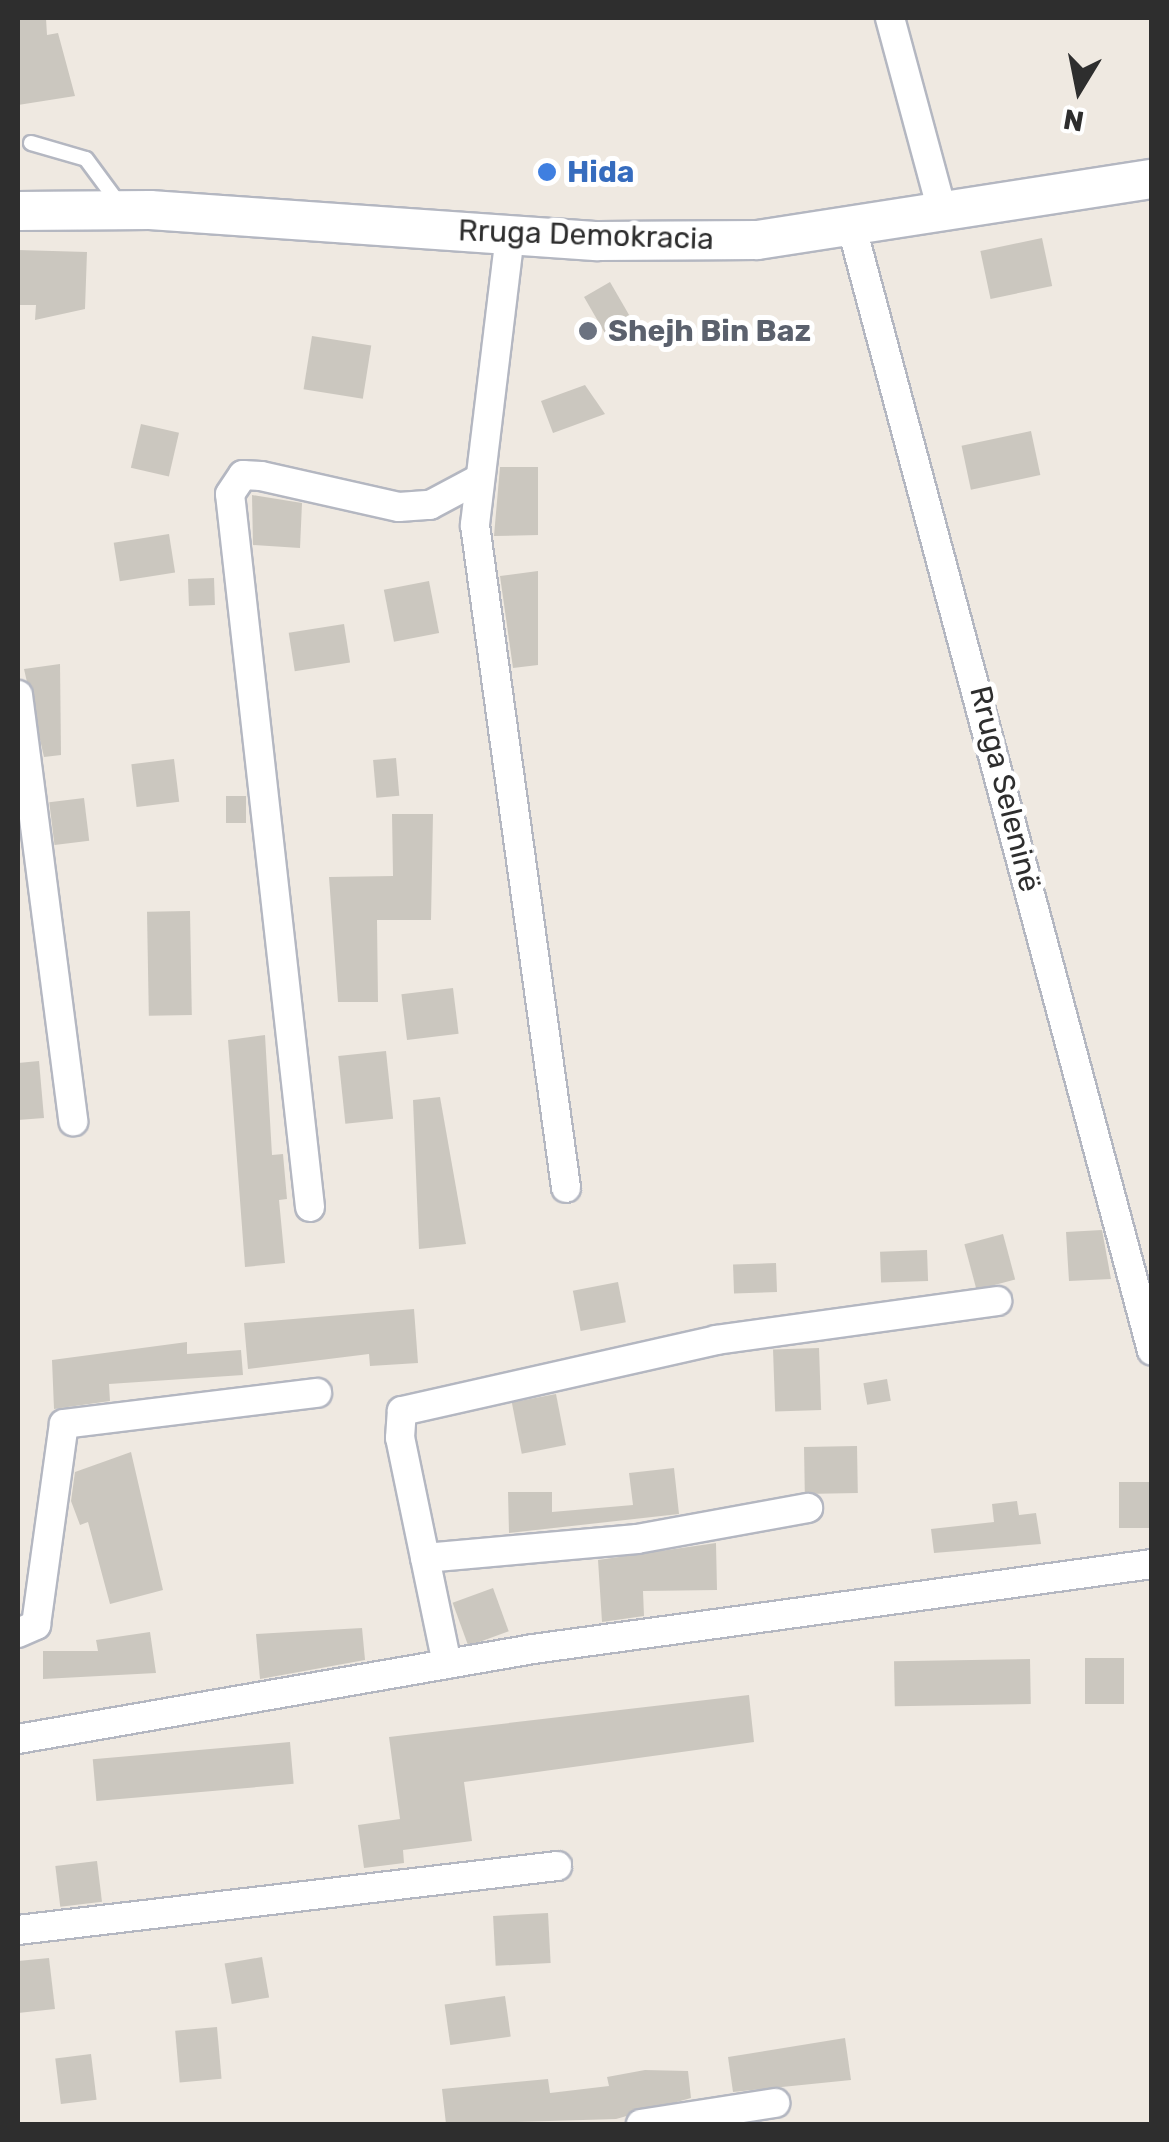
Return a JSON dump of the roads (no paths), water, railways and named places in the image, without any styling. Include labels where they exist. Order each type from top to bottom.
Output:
[{"type":"main road","name":"Rruga Demokracia","points":[[18,210],[124,210],[679,242],[852,228],[1152,180]]},
{"type":"street","points":[[890,18],[943,214]]},
{"type":"street","name":"Rruga Seleninë","points":[[852,228],[960,604],[1150,1342]]},
{"type":"street","points":[[510,235],[498,379],[475,481],[508,800],[566,1188]]},
{"type":"street","points":[[310,1207],[230,494],[243,475],[261,476],[399,507],[430,506],[475,481]]},
{"type":"street","points":[[18,695],[73,1120]]},
{"type":"street","points":[[446,1664],[400,1438],[402,1411],[416,1404],[813,1322],[997,1301]]},
{"type":"street","points":[[18,1633],[36,1625],[64,1424],[317,1393]]},
{"type":"street","points":[[424,1558],[638,1539],[808,1508]]},
{"type":"street","points":[[18,1739],[446,1664],[1152,1564]]},
{"type":"street","points":[[18,1930],[557,1866]]},
{"type":"street","points":[[641,2124],[775,2102]]},
{"type":"lane","points":[[31,144],[86,159],[124,210]]},
{"type":"place","name":"Hida","points":[[547,172]]},
{"type":"place","name":"Shejh Bin Baz","points":[[588,331]]}]
